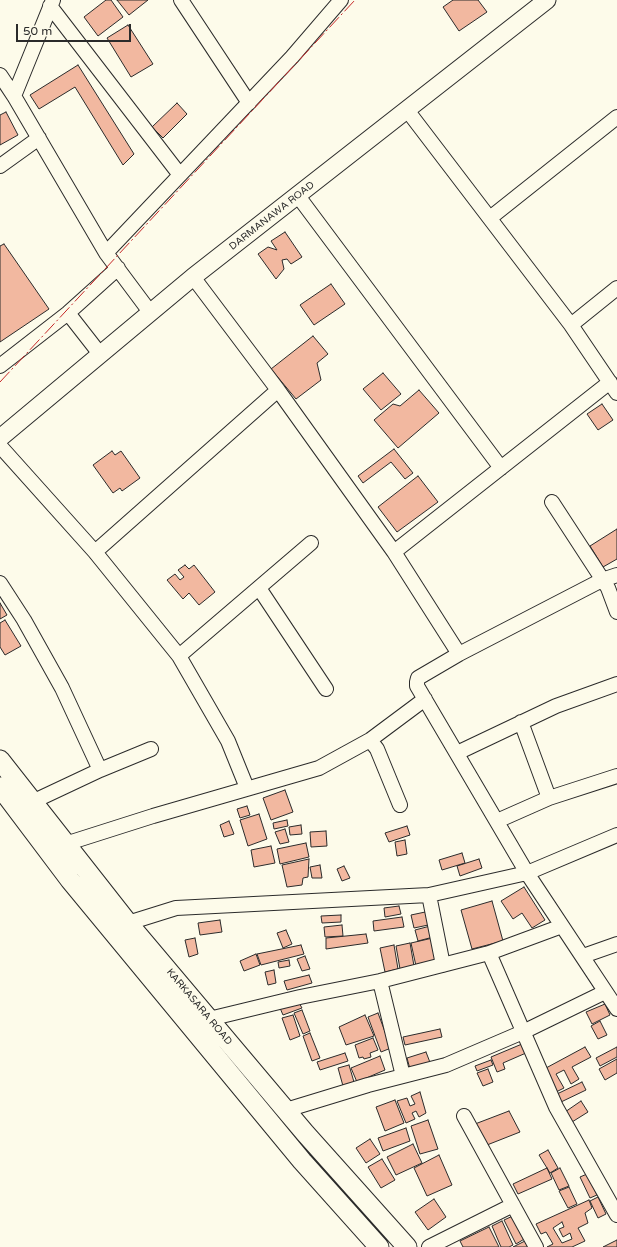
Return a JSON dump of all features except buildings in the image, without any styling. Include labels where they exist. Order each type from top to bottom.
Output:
[{"type":"main road","name":"KARKASARA ROAD","points":[[0,760],[128,923],[286,1110],[407,1247]]},
{"type":"main road","name":"KARKASARA ROAD","points":[[0,787],[70,880],[256,1106],[302,1161],[379,1247]]},
{"type":"street","points":[[181,0],[249,102]]},
{"type":"street","points":[[106,253],[292,57],[341,0]]},
{"type":"street","name":"DARMANAWA ROAD","points":[[0,438],[150,312],[547,0]]},
{"type":"street","points":[[52,3],[180,175]]},
{"type":"street","points":[[14,96],[52,3]]},
{"type":"street","points":[[0,75],[14,96],[106,253],[150,312]]},
{"type":"street","points":[[394,552],[501,468],[613,388],[571,325],[408,110]]},
{"type":"street","points":[[490,218],[617,117]]},
{"type":"street","points":[[0,166],[39,138]]},
{"type":"street","points":[[298,196],[501,468]]},
{"type":"street","points":[[0,366],[68,313],[118,268]]},
{"type":"street","points":[[193,278],[278,390],[394,552],[459,654]]},
{"type":"street","points":[[571,325],[617,288]]},
{"type":"street","points":[[68,313],[100,354]]},
{"type":"street","points":[[95,552],[278,390]]},
{"type":"street","points":[[0,446],[95,552],[180,656],[228,741],[246,788]]},
{"type":"street","points":[[552,502],[608,588],[617,612]]},
{"type":"street","points":[[180,656],[311,543]]},
{"type":"street","points":[[617,575],[602,580],[459,654],[418,678],[417,686],[527,873],[617,1008]]},
{"type":"street","points":[[0,583],[24,620],[62,688],[100,770]]},
{"type":"street","points":[[259,588],[326,689]]},
{"type":"street","points":[[457,754],[556,706],[617,684]]},
{"type":"street","points":[[65,844],[246,788],[319,768],[370,740],[425,699]]},
{"type":"street","points":[[521,722],[549,798]]},
{"type":"street","points":[[370,740],[377,749],[400,805]]},
{"type":"street","points":[[32,802],[100,770],[151,749]]},
{"type":"street","points":[[497,821],[549,798],[617,776]]},
{"type":"street","points":[[128,923],[176,908],[429,895],[527,873],[617,835]]},
{"type":"street","points":[[429,895],[443,965]]},
{"type":"street","points":[[209,1019],[300,997],[380,981],[489,953],[562,926]]},
{"type":"street","points":[[583,956],[617,944]]},
{"type":"street","points":[[489,953],[556,1107],[617,1215]]},
{"type":"street","points":[[380,981],[403,1076]]},
{"type":"street","points":[[286,1110],[446,1065],[523,1032],[605,992]]},
{"type":"street","points":[[464,1116],[536,1247]]},
{"type":"street","points":[[429,1247],[513,1205]]},
{"type":"power","points":[[0,382],[355,0]]}]
